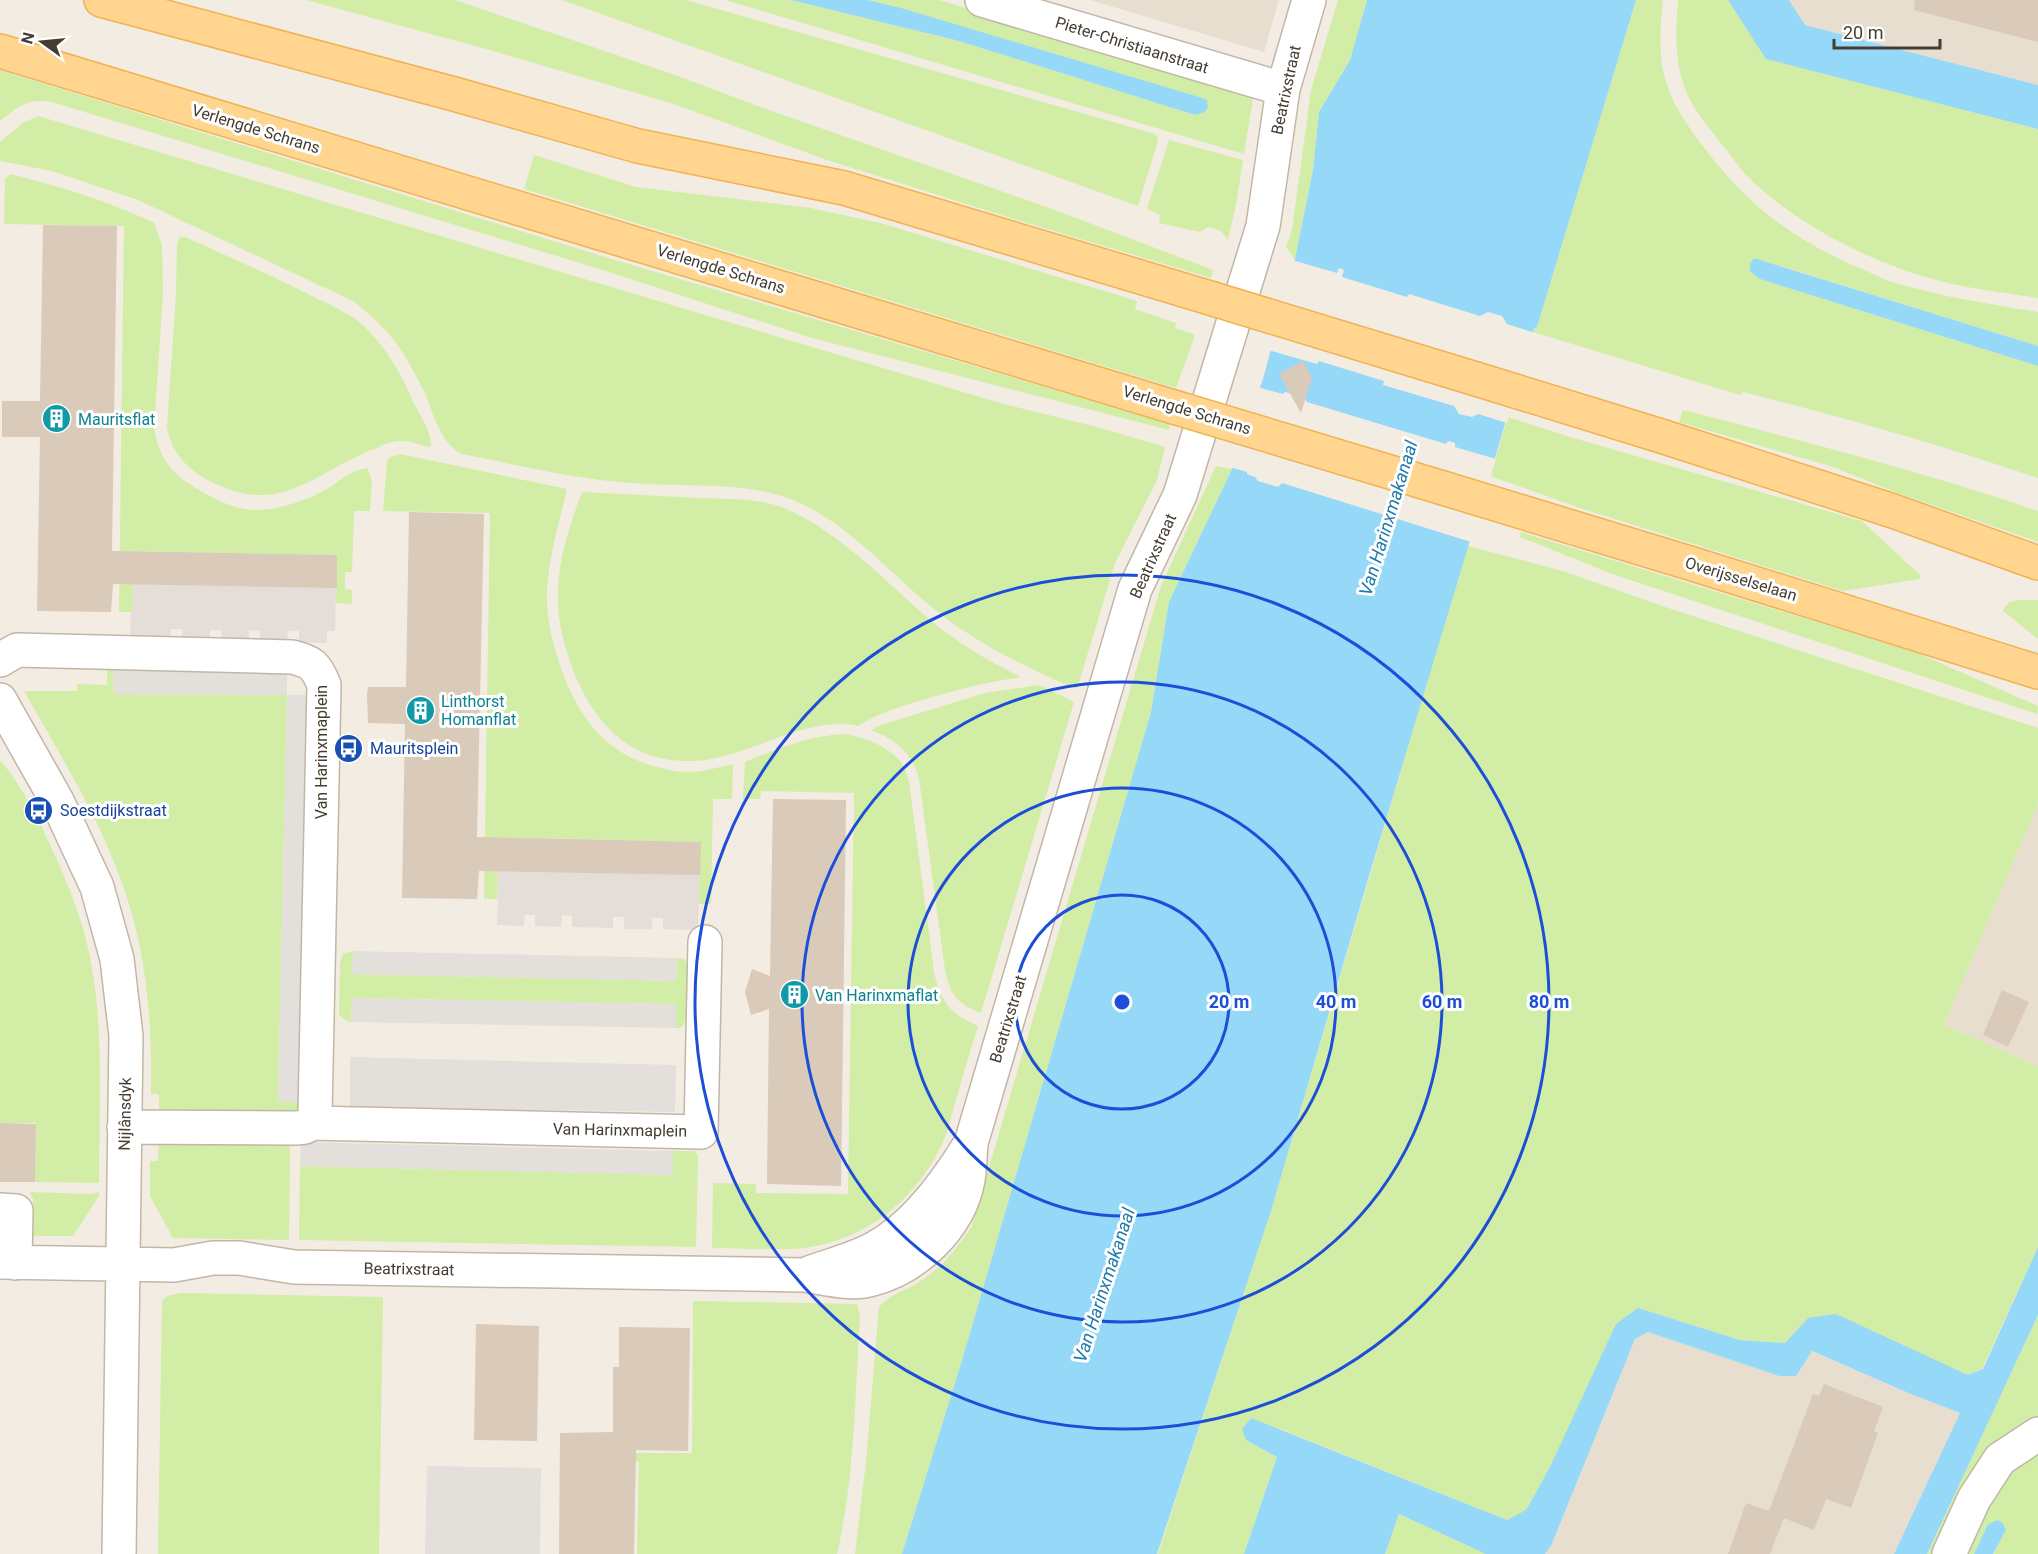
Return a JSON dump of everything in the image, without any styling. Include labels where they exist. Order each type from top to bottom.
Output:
[{"type":"main road","points":[[101,0],[454,94],[638,146],[844,188],[1658,435],[1893,511],[2038,563]]},
{"type":"main road","name":"Verlengde Schrans","points":[[0,51],[1443,488]]},
{"type":"main road","name":"Overijsselselaan","points":[[1443,488],[2038,672]]},
{"type":"street","name":"Pieter-Christiaanstraat","points":[[982,0],[1283,89]]},
{"type":"street","name":"Beatrixstraat","points":[[0,1210],[16,1211],[8,1262],[174,1265],[213,1258],[239,1258],[294,1267],[804,1275],[867,1251],[893,1236],[923,1209],[956,1167],[971,1143],[1136,589],[1180,495],[1263,225],[1283,89],[1309,0]]},
{"type":"street","name":"Van Harinxmaplein","points":[[0,660],[17,650],[292,657],[307,660],[318,669],[324,685],[318,1038],[315,1114],[312,1123]]},
{"type":"street","name":"Nijlânsdyk","points":[[0,700],[57,801],[97,887],[117,959],[124,1025],[118,1554]]},
{"type":"street","name":"Van Harinxmaplein","points":[[124,1127],[296,1128],[312,1123],[701,1132],[705,942]]},
{"type":"street","points":[[1949,1554],[1974,1499],[2000,1459],[2038,1434]]},
{"type":"shaded area","points":[[1090,0],[1279,0],[1264,52]]},
{"type":"shaded area","points":[[1789,0],[2038,0],[2038,85],[1805,25]]},
{"type":"shaded area","points":[[133,551],[337,555],[335,631],[327,631],[327,643],[299,642],[299,631],[288,631],[287,642],[260,641],[260,631],[249,630],[249,641],[222,641],[221,630],[210,630],[210,641],[182,640],[182,629],[171,629],[171,640],[130,639]]},
{"type":"shaded area","points":[[113,668],[287,672],[287,695],[114,694]]},
{"type":"shaded area","points":[[287,695],[309,695],[300,1102],[278,1101]]},
{"type":"shaded area","points":[[2038,804],[2038,1066],[1944,1025]]},
{"type":"shaded area","points":[[499,837],[700,842],[698,930],[663,929],[663,918],[652,918],[652,929],[624,929],[624,917],[613,917],[613,928],[572,927],[572,916],[562,915],[561,927],[535,926],[535,915],[525,915],[524,926],[497,925]]},
{"type":"shaded area","points":[[353,951],[677,958],[676,981],[352,974]]},
{"type":"shaded area","points":[[352,998],[676,1004],[676,1028],[351,1022]]},
{"type":"shaded area","points":[[350,1057],[676,1065],[675,1112],[350,1107]]},
{"type":"shaded area","points":[[301,1142],[673,1151],[673,1175],[300,1166]]},
{"type":"shaded area","points":[[1648,1332],[1779,1376],[1796,1376],[1811,1351],[1960,1413],[1894,1554],[1545,1554],[1551,1546],[1635,1339]]},
{"type":"shaded area","points":[[427,1466],[541,1468],[540,1554],[425,1554]]},
{"type":"green space","points":[[306,0],[455,0],[675,75],[1055,210],[1213,270],[1211,278],[827,160],[674,104]]},
{"type":"green space","points":[[562,0],[686,0],[1155,134],[1158,138],[1157,144],[1138,206]]},
{"type":"green space","points":[[725,0],[791,0],[959,41],[1195,115],[1207,100],[868,0],[939,0],[1241,91],[1253,98],[1244,154]]},
{"type":"green space","points":[[1338,0],[1367,0],[1350,60],[1319,112],[1313,170],[1295,259],[1286,247],[1292,230],[1311,90]]},
{"type":"green space","points":[[1636,0],[1663,0],[1661,52],[1663,72],[1672,98],[1689,127],[1716,163],[1769,216],[1809,243],[1890,281],[1948,296],[2038,312],[2038,346],[1765,261],[1760,279],[2038,366],[2038,478],[1892,432],[1743,392],[1740,395],[1533,332],[1534,327],[1537,327]]},
{"type":"green space","points":[[1678,0],[1728,0],[1767,59],[2038,129],[2038,298],[1962,286],[1875,259],[1818,230],[1767,194],[1743,172],[1702,119],[1683,84],[1676,29]]},
{"type":"green space","points":[[0,70],[605,257],[1170,424],[1169,430],[812,338],[606,271],[52,102],[36,101],[24,104],[0,121]]},
{"type":"green space","points":[[38,116],[1000,403],[1101,428],[1165,447],[1157,480],[1115,563],[1077,689],[1022,664],[954,624],[919,597],[845,531],[826,517],[782,496],[728,487],[611,481],[462,454],[447,442],[422,387],[400,348],[370,315],[353,301],[138,200],[52,171],[0,161],[0,142],[23,123]]},
{"type":"green space","points":[[1169,140],[1243,160],[1228,240],[1221,231],[1208,227],[1200,232],[1159,223],[1160,215],[1147,209]]},
{"type":"green space","points":[[534,155],[636,187],[811,208],[884,224],[1137,301],[1135,309],[1176,323],[1175,328],[1195,335],[1176,388],[524,189]]},
{"type":"green space","points":[[10,174],[83,195],[154,223],[162,245],[163,293],[154,428],[164,458],[175,473],[201,491],[228,504],[242,509],[266,510],[311,497],[351,473],[367,468],[371,483],[370,511],[354,511],[352,572],[345,572],[345,589],[352,590],[352,604],[336,603],[337,555],[133,551],[132,612],[119,612],[124,226],[4,224],[5,179]]},
{"type":"green space","points":[[180,237],[185,237],[279,280],[358,321],[376,339],[398,370],[428,430],[431,446],[405,441],[390,442],[292,489],[273,494],[253,495],[231,490],[206,479],[185,464],[172,444],[167,427],[177,244]]},
{"type":"green space","points":[[1683,410],[1906,470],[2038,511],[2038,542],[1895,492],[1833,467],[1679,422]]},
{"type":"green space","points":[[1508,417],[1862,521],[1921,576],[1920,579],[1843,591],[1583,509],[1490,476]]},
{"type":"green space","points":[[400,454],[567,489],[552,552],[547,601],[551,632],[562,671],[586,719],[597,732],[623,753],[661,768],[693,772],[733,764],[732,799],[713,799],[711,904],[699,904],[700,842],[499,837],[497,899],[484,899],[490,513],[383,511],[387,462],[389,458]]},
{"type":"green space","points":[[1216,466],[1232,469],[1169,602],[1151,712],[963,1357],[902,1554],[855,1554],[866,1462],[879,1307],[941,1265],[971,1228],[1161,586]]},
{"type":"green space","points":[[582,492],[741,500],[781,507],[802,517],[841,542],[951,636],[1021,677],[922,700],[881,714],[858,726],[837,724],[816,726],[711,759],[668,760],[649,755],[616,736],[603,722],[582,689],[564,642],[558,604],[560,568],[569,530]]},
{"type":"green space","points":[[1521,532],[1915,652],[2038,706],[2037,714],[1612,574],[1520,537]]},
{"type":"green space","points":[[1467,546],[1563,571],[1665,607],[2038,728],[2038,804],[1944,1025],[2038,1066],[2038,1247],[1982,1369],[1968,1375],[1929,1358],[1808,1318],[1785,1343],[1740,1340],[1638,1308],[1526,1510],[1507,1520],[1278,1428],[1246,1440],[1277,1457],[1244,1554],[1158,1554],[1271,1211]]},
{"type":"green space","points":[[2038,600],[2038,639],[2003,611],[2012,601]]},
{"type":"green space","points":[[107,666],[113,668],[114,694],[287,695],[278,1100],[302,1103],[298,1113],[159,1112],[159,1094],[151,1094],[148,998],[141,951],[129,904],[96,821],[24,691],[77,691],[77,684],[107,685]]},
{"type":"green space","points":[[1039,685],[1074,702],[981,1013],[956,998],[947,979],[916,769],[902,748],[871,730],[985,693]]},
{"type":"green space","points":[[846,734],[871,741],[887,749],[904,767],[909,781],[934,972],[943,999],[953,1011],[978,1026],[940,1148],[929,1168],[901,1202],[866,1228],[825,1244],[792,1249],[712,1248],[713,1183],[756,1184],[756,1193],[848,1194],[854,793],[761,791],[760,799],[743,799],[745,762],[807,740]]},
{"type":"green space","points":[[0,760],[22,791],[46,836],[76,906],[89,952],[98,1021],[99,1183],[35,1182],[36,1123],[0,1123]]},
{"type":"green space","points":[[353,951],[353,974],[676,981],[677,958],[684,959],[688,966],[687,1020],[680,1028],[676,1028],[675,1004],[352,998],[351,1022],[339,1015],[340,963],[343,954]]},
{"type":"green space","points":[[159,1140],[290,1142],[289,1240],[173,1238],[150,1196],[150,1161],[158,1161]]},
{"type":"green space","points":[[673,1151],[695,1151],[698,1156],[696,1247],[299,1240],[300,1166],[672,1175]]},
{"type":"green space","points":[[30,1192],[92,1194],[99,1192],[99,1196],[73,1236],[33,1236],[33,1199]]},
{"type":"green space","points":[[181,1293],[383,1297],[379,1554],[158,1554],[162,1301],[167,1296]]},
{"type":"green space","points":[[693,1301],[857,1304],[860,1315],[853,1435],[843,1525],[837,1554],[637,1554],[639,1462],[631,1462],[631,1453],[692,1453]]},
{"type":"green space","points":[[2038,1315],[2038,1418],[1936,1554],[1927,1554]]},
{"type":"green space","points":[[2038,1448],[2038,1554],[1993,1554],[2006,1530],[1988,1524],[1974,1554],[1960,1554],[2007,1471]]},
{"type":"green space","points":[[1399,1514],[1486,1554],[1385,1554]]},
{"type":"water","points":[[791,0],[868,0],[901,8],[1199,97],[1207,100],[1208,107],[1205,112],[1195,115],[959,41]]},
{"type":"water","name":"Van Harinxmakanaal","points":[[1367,0],[1636,0],[1537,327],[1534,328],[1271,1211],[1157,1554],[902,1554],[963,1357],[1151,712],[1169,602],[1232,469],[1263,379],[1295,259],[1313,170],[1319,112],[1350,60]]},
{"type":"water","points":[[1728,0],[1789,0],[1805,25],[2038,85],[2038,129],[1766,59]]},
{"type":"water","points":[[1754,258],[2038,346],[2038,366],[1760,279],[1750,271],[1750,264]]},
{"type":"water","points":[[2038,1247],[2038,1315],[1927,1554],[1894,1554],[1960,1413],[1812,1351],[1796,1376],[1779,1376],[1648,1332],[1635,1339],[1551,1546],[1545,1554],[1486,1554],[1399,1514],[1385,1554],[1244,1554],[1277,1457],[1246,1440],[1242,1429],[1251,1418],[1507,1520],[1526,1510],[1550,1467],[1616,1324],[1638,1308],[1740,1340],[1785,1343],[1808,1318],[1836,1314],[1968,1375],[1983,1369]]},
{"type":"water","points":[[1998,1520],[2003,1523],[2006,1530],[1993,1554],[1974,1554],[1988,1524]]},
{"type":"pier","points":[[1292,260],[1337,273],[1339,268],[1344,270],[1342,277],[1407,297],[1409,294],[1480,316],[1488,312],[1502,316],[1507,324],[1535,333],[1507,423],[1478,414],[1472,417],[1459,414],[1454,406],[1383,385],[1384,381],[1319,361],[1317,364],[1268,350]]},
{"type":"pier","points":[[1257,387],[1304,397],[1307,402],[1446,444],[1448,441],[1455,443],[1455,447],[1496,459],[1471,542],[1282,483],[1278,487],[1258,481],[1247,472],[1230,467]]},
{"type":"building","points":[[1915,0],[2038,0],[2038,42],[1914,10]]},
{"type":"building","name":"Mauritsflat","points":[[43,225],[117,226],[112,551],[337,555],[337,588],[113,584],[111,612],[37,611],[40,437],[2,437],[2,401],[40,401]]},
{"type":"building","points":[[1303,361],[1312,378],[1301,413],[1279,374]]},
{"type":"building","name":"Linthorst Homanflat","points":[[409,512],[484,514],[477,837],[701,842],[700,875],[479,871],[477,899],[402,898],[405,724],[368,723],[367,694],[368,687],[406,687]]},
{"type":"building","name":"Van Harinxmaflat","points":[[773,799],[846,800],[841,1186],[767,1184],[769,1009],[751,1015],[745,992],[752,969],[770,976]]},
{"type":"building","points":[[2002,990],[2029,1002],[2008,1047],[1983,1035]]},
{"type":"building","points":[[0,1123],[36,1124],[35,1182],[0,1182]]},
{"type":"building","points":[[476,1324],[539,1326],[537,1441],[474,1440]]},
{"type":"building","points":[[619,1327],[690,1328],[688,1451],[636,1450],[634,1554],[559,1554],[560,1433],[613,1432],[613,1367],[619,1367]]},
{"type":"building","points":[[1824,1384],[1883,1407],[1874,1431],[1878,1433],[1851,1508],[1826,1499],[1814,1530],[1784,1518],[1770,1554],[1728,1554],[1746,1503],[1769,1511],[1813,1394],[1819,1396]]},
{"type":"place","name":"Mauritsflat","points":[[57,419]]},
{"type":"place","name":"Linthorst Homanflat","points":[[420,710]]},
{"type":"place","name":"Mauritsplein","points":[[349,748]]},
{"type":"place","name":"Soestdijkstraat","points":[[39,810]]},
{"type":"place","name":"Van Harinxmaflat","points":[[794,995]]}]
